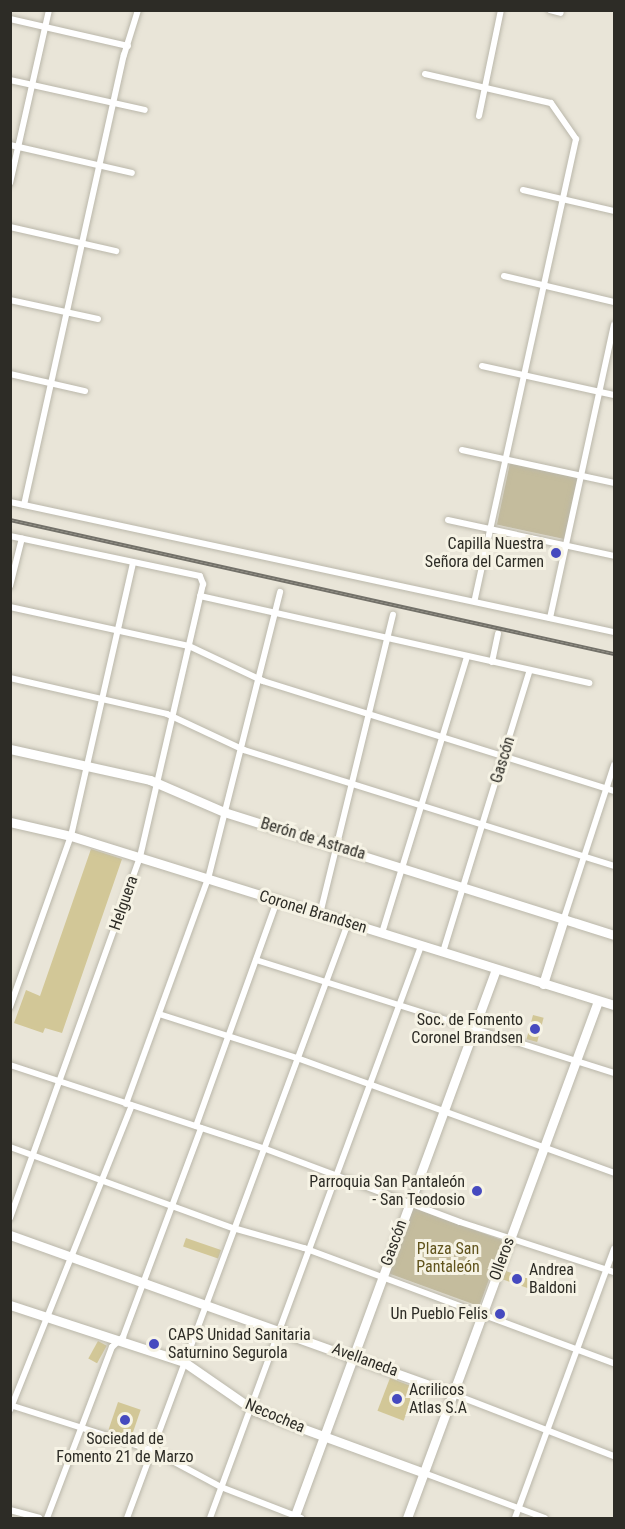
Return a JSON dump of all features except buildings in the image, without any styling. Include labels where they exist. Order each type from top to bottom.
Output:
[{"type":"street","points":[[10,183],[49,10]]},
{"type":"street","points":[[24,505],[113,102],[138,10]]},
{"type":"street","points":[[479,116],[501,10]]},
{"type":"street","points":[[550,10],[561,13]]},
{"type":"street","points":[[10,19],[128,46]]},
{"type":"street","points":[[425,74],[551,104],[576,140],[521,374],[474,602]]},
{"type":"street","points":[[10,80],[145,110]]},
{"type":"street","points":[[10,145],[132,173]]},
{"type":"street","points":[[523,190],[615,211]]},
{"type":"street","points":[[10,227],[116,251]]},
{"type":"street","points":[[504,276],[615,302]]},
{"type":"street","points":[[10,300],[98,319]]},
{"type":"street","points":[[550,618],[615,325]]},
{"type":"street","points":[[482,366],[615,395]]},
{"type":"street","points":[[10,374],[85,392]]},
{"type":"street","points":[[462,450],[615,483]]},
{"type":"street","points":[[10,502],[615,632]]},
{"type":"street","points":[[448,520],[615,556]]},
{"type":"street","points":[[10,536],[133,563],[71,836],[10,1007]]},
{"type":"street","points":[[10,586],[22,538]]},
{"type":"street","name":"Helguera","points":[[10,1218],[61,1082],[140,857],[201,596],[203,579],[133,563]]},
{"type":"street","points":[[280,592],[239,747],[208,879],[159,1014],[105,1181],[11,1407],[152,1450],[221,1487],[296,1518]]},
{"type":"street","points":[[201,596],[273,614],[589,683]]},
{"type":"street","points":[[10,607],[189,646],[258,679],[615,791]]},
{"type":"street","points":[[320,914],[393,615]]},
{"type":"street","points":[[492,662],[498,634]]},
{"type":"street","points":[[382,933],[467,657]]},
{"type":"street","name":"Gascón","points":[[442,952],[530,670]]},
{"type":"street","points":[[10,678],[173,716],[239,747],[615,866]]},
{"type":"street","name":"Berón de Astrada","points":[[10,749],[156,782],[224,812],[615,935]]},
{"type":"street","points":[[543,984],[615,765]]},
{"type":"street","name":"Coronel Brandsen","points":[[10,822],[71,836],[615,1005]]},
{"type":"street","points":[[47,1518],[80,1428],[143,1281],[172,1205],[228,1035],[277,901]]},
{"type":"street","points":[[127,1518],[348,923]]},
{"type":"street","points":[[210,1518],[421,946]]},
{"type":"street","points":[[256,960],[615,1073]]},
{"type":"street","name":"Gascón","points":[[296,1518],[323,1436],[496,969]]},
{"type":"street","name":"Olleros","points":[[407,1518],[598,1000]]},
{"type":"street","points":[[159,1014],[297,1058],[543,1149],[615,1173]]},
{"type":"street","points":[[10,1065],[264,1148],[409,1203],[615,1272]]},
{"type":"street","points":[[10,1147],[233,1228],[308,1250],[483,1312],[615,1363]]},
{"type":"street","name":"Avellaneda","points":[[10,1235],[280,1329],[549,1429],[615,1456]]},
{"type":"street","points":[[515,1518],[615,1249]]},
{"type":"street","name":"Necochea","points":[[10,1305],[184,1362],[250,1409],[545,1518]]},
{"type":"street","points":[[10,1510],[39,1518]]},
{"type":"green space","points":[[510,463],[578,478],[565,539],[497,525]]},
{"type":"green space","name":"Plaza San Pantaleón","points":[[411,1207],[503,1241],[479,1306],[387,1273]]},
{"type":"railway","points":[[10,520],[614,654]]},
{"type":"place","name":"Capilla Nuestra Señora del Carmen","points":[[556,553]]},
{"type":"place","name":"Soc. de Fomento Coronel Brandsen","points":[[535,1029]]},
{"type":"place","name":"Parroquia San Pantaleón - San Teodosio","points":[[477,1191]]},
{"type":"place","name":"Andrea Baldoni","points":[[517,1279]]},
{"type":"place","name":"Un Pueblo Felis","points":[[500,1314]]},
{"type":"place","name":"CAPS Unidad Sanitaria Saturnino Segurola","points":[[154,1344]]},
{"type":"place","name":"Acrilicos Atlas S.A","points":[[397,1399]]},
{"type":"place","name":"Sociedad de Fomento 21 de Marzo","points":[[125,1420]]}]
